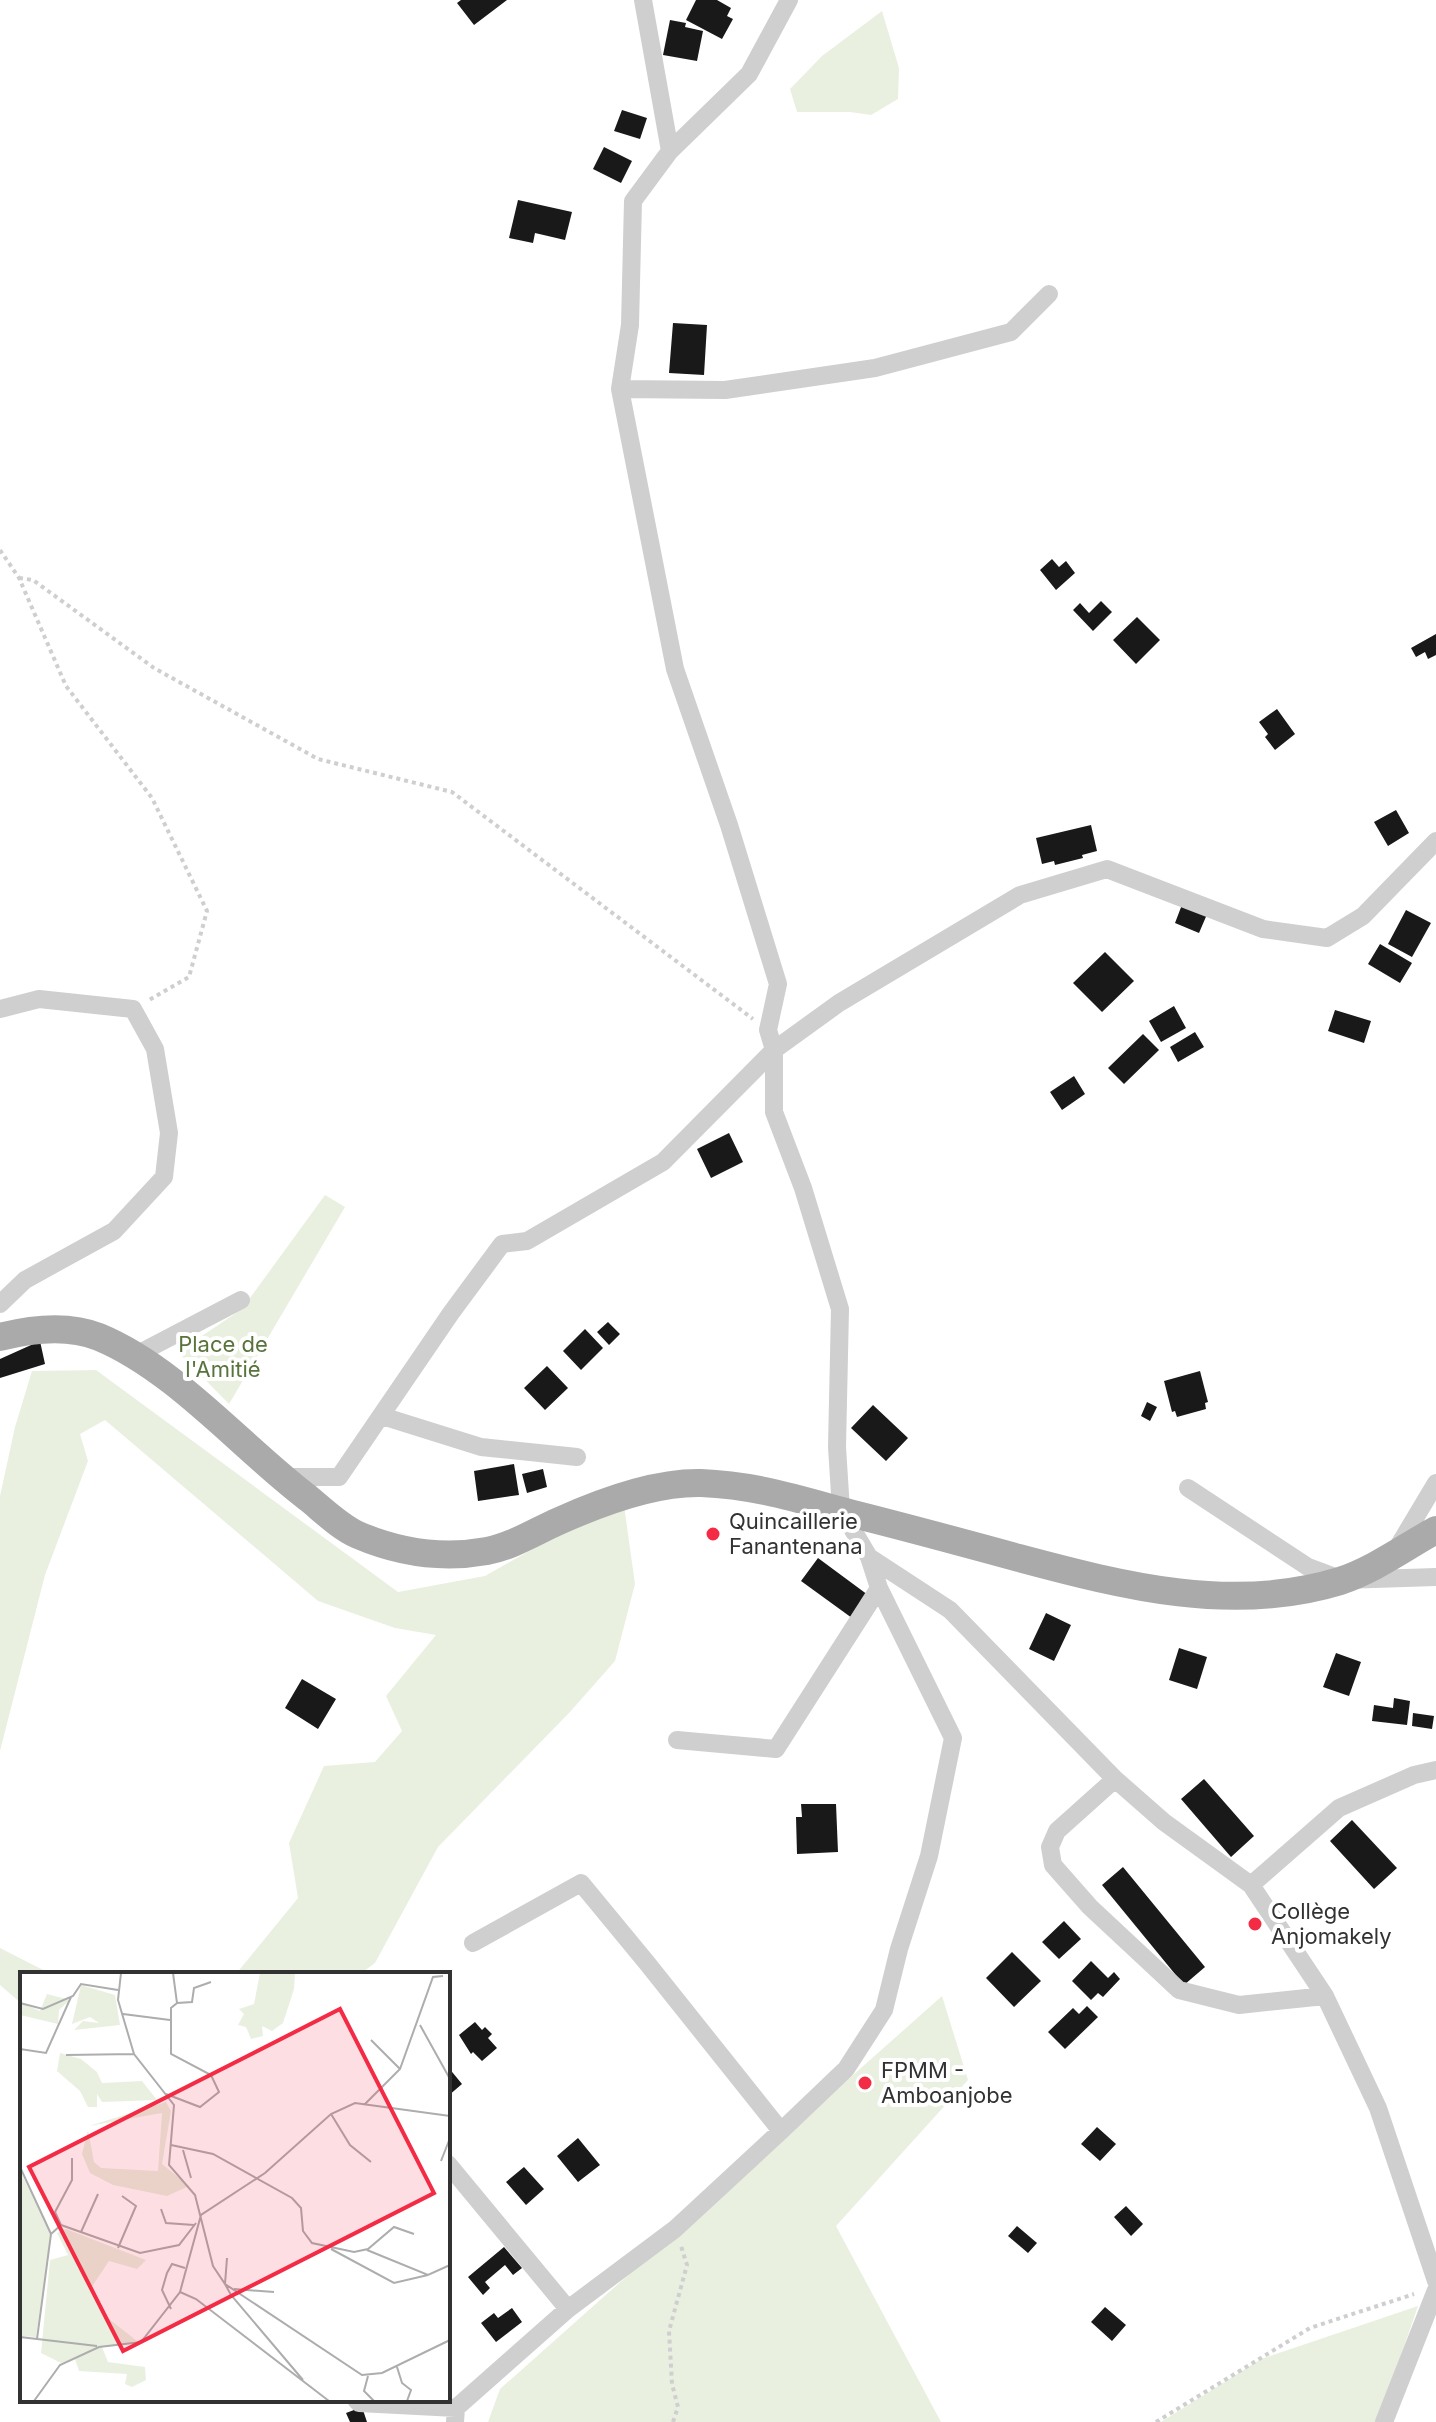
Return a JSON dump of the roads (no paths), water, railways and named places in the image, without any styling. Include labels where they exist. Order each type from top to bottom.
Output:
[{"type":"main road","points":[[0,1337],[51,1329],[98,1337],[170,1380],[281,1477],[353,1533],[393,1549],[427,1554],[488,1550],[623,1498],[660,1488],[699,1483],[770,1490],[1064,1570],[1118,1583],[1193,1595],[1256,1597],[1292,1593],[1343,1580],[1436,1530]]},
{"type":"street","points":[[643,0],[670,151]]},
{"type":"street","points":[[358,2402],[456,2415],[568,2309],[675,2229],[846,2069],[884,2010],[899,1949],[929,1856],[953,1738],[879,1588],[869,1557],[841,1510],[837,1447],[840,1309],[803,1188],[774,1112],[774,1050],[768,1030],[778,984],[729,825],[675,669],[620,389],[630,325],[633,201],[670,151],[749,74],[789,0]]},
{"type":"street","points":[[620,389],[725,390],[875,368],[1011,332],[1049,294]]},
{"type":"street","points":[[281,1477],[339,1477],[502,1244],[527,1241],[663,1162],[774,1050],[839,1003],[1020,895],[1107,869],[1263,929],[1327,938],[1363,916],[1436,841]]},
{"type":"street","points":[[0,1009],[39,999],[133,1009],[155,1049],[169,1133],[164,1177],[114,1231],[25,1280],[0,1304]]},
{"type":"street","points":[[134,1356],[241,1300]]},
{"type":"street","points":[[382,1416],[481,1447],[577,1457]]},
{"type":"street","points":[[1395,1553],[1436,1483]]},
{"type":"street","points":[[1188,1488],[1308,1567],[1343,1580],[1436,1577]]},
{"type":"street","points":[[869,1557],[950,1610],[1115,1779],[1164,1822],[1251,1885],[1325,1996],[1378,2108],[1431,2287],[1384,2422]]},
{"type":"street","points":[[677,1740],[776,1749],[879,1588]]},
{"type":"street","points":[[1251,1885],[1339,1808],[1414,1775],[1436,1770]]},
{"type":"street","points":[[1115,1779],[1057,1831],[1050,1847],[1053,1865],[1090,1907],[1179,1990],[1239,2005],[1325,1996]]},
{"type":"street","points":[[473,1943],[581,1883],[781,2131]]},
{"type":"street","points":[[450,2166],[568,2309]]},
{"type":"place","name":"Quincaillerie Fanantenana","points":[[713,1534]]},
{"type":"place","name":"Collège Anjomakely","points":[[1255,1924]]},
{"type":"place","name":"FPMM - Amboanjobe","points":[[865,2083]]},
{"type":"park label","name":"Place de l'Amitié","points":[[223,1356]]}]
